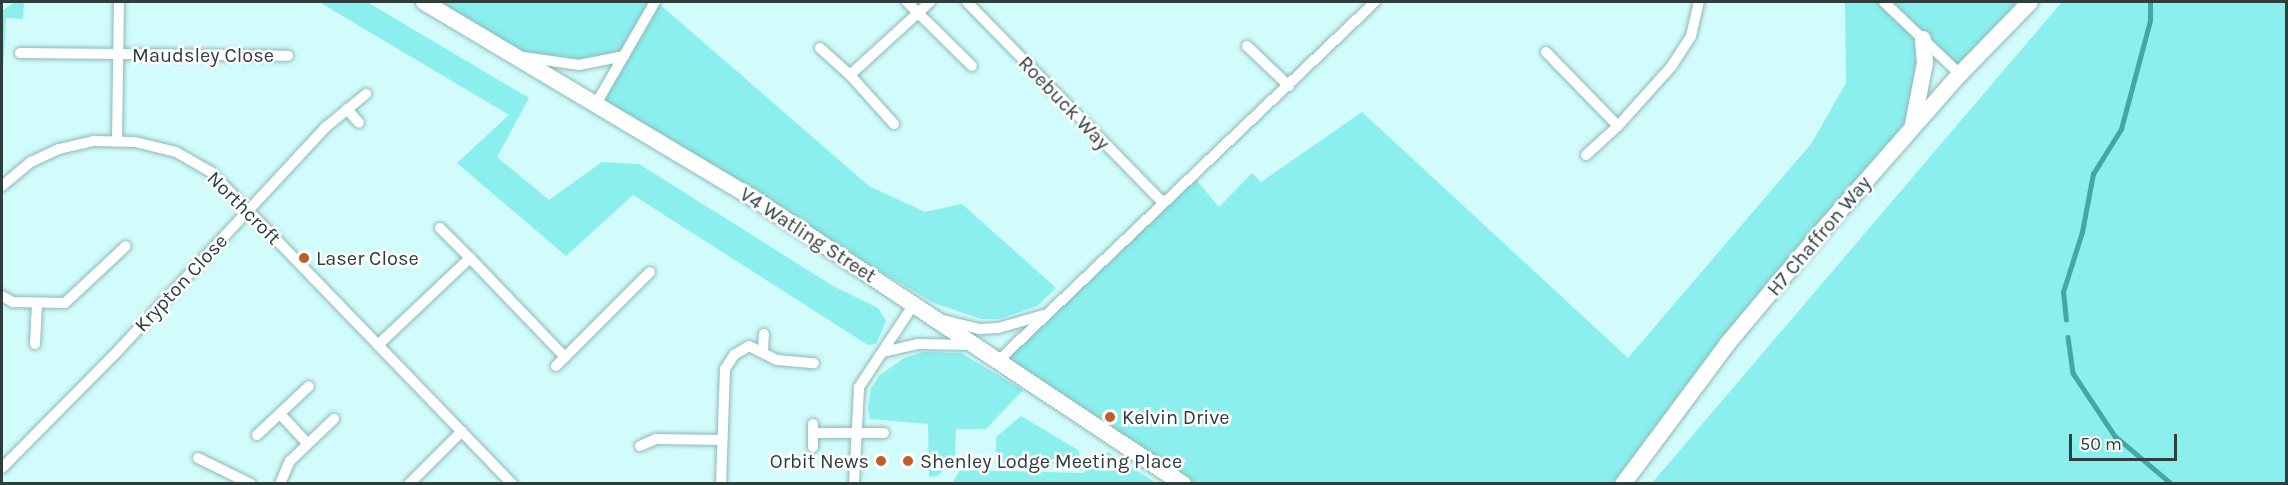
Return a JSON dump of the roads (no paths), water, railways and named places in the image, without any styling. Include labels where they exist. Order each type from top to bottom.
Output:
[{"type":"street","name":"Maudsley Close","points":[[117,141],[119,2]]},
{"type":"street","name":"V4 Watling Street","points":[[424,2],[756,200],[1183,483]]},
{"type":"street","points":[[596,104],[655,2]]},
{"type":"street","points":[[907,2],[972,66]]},
{"type":"street","points":[[850,75],[930,2]]},
{"type":"street","name":"Roebuck Way","points":[[967,2],[1163,203]]},
{"type":"street","points":[[999,360],[1375,2]]},
{"type":"street","points":[[1586,155],[1618,126],[1671,67],[1691,36],[1699,2]]},
{"type":"street","points":[[1884,2],[1960,74]]},
{"type":"street","name":"H7 Chaffron Way","points":[[1623,483],[1728,343],[1912,128],[1960,74],[2030,2]]},
{"type":"street","points":[[1912,128],[1925,63],[1923,39]]},
{"type":"street","points":[[1247,46],[1289,86]]},
{"type":"street","points":[[820,48],[850,75],[894,124]]},
{"type":"street","points":[[1546,52],[1618,126]]},
{"type":"street","name":"Maudsley Close","points":[[20,53],[288,56]]},
{"type":"street","points":[[517,57],[579,65],[624,56]]},
{"type":"street","points":[[248,210],[347,109],[366,94]]},
{"type":"street","points":[[347,109],[359,123]]},
{"type":"street","name":"Northcroft","points":[[2,186],[31,162],[59,149],[95,141],[135,141],[176,152],[211,172],[512,483]]},
{"type":"street","name":"Krypton Close","points":[[2,468],[114,355],[248,210]]},
{"type":"street","points":[[440,228],[565,357]]},
{"type":"street","points":[[2,296],[13,302],[37,303],[71,300],[126,246]]},
{"type":"street","points":[[378,345],[470,258]]},
{"type":"street","points":[[556,366],[650,272]]},
{"type":"street","points":[[35,344],[37,303]]},
{"type":"street","points":[[854,483],[859,387],[914,304]]},
{"type":"street","points":[[937,318],[980,329],[998,328],[1048,314]]},
{"type":"street","points":[[763,351],[764,334]]},
{"type":"street","points":[[883,352],[917,344],[976,345]]},
{"type":"street","points":[[721,483],[725,369],[734,355],[749,346],[777,360],[814,363]]},
{"type":"street","points":[[257,435],[309,386]]},
{"type":"street","points":[[280,414],[307,443]]},
{"type":"street","points":[[280,483],[290,461],[334,419]]},
{"type":"street","points":[[813,447],[813,428],[855,433],[884,433]]},
{"type":"street","points":[[409,483],[462,431]]},
{"type":"street","points":[[640,446],[657,439],[722,441]]},
{"type":"street","points":[[198,458],[251,483]]},
{"type":"waterway","points":[[2066,320],[2063,292],[2082,232],[2093,174],[2121,129],[2150,21],[2150,2]]},
{"type":"waterway","points":[[2068,337],[2073,373],[2115,436],[2172,484]]},
{"type":"place","name":"Laser Close","points":[[304,258]]},
{"type":"place","name":"Kelvin Drive","points":[[1110,417]]},
{"type":"place","name":"Orbit News","points":[[881,461]]},
{"type":"place","name":"Shenley Lodge Meeting Place","points":[[908,461]]}]
